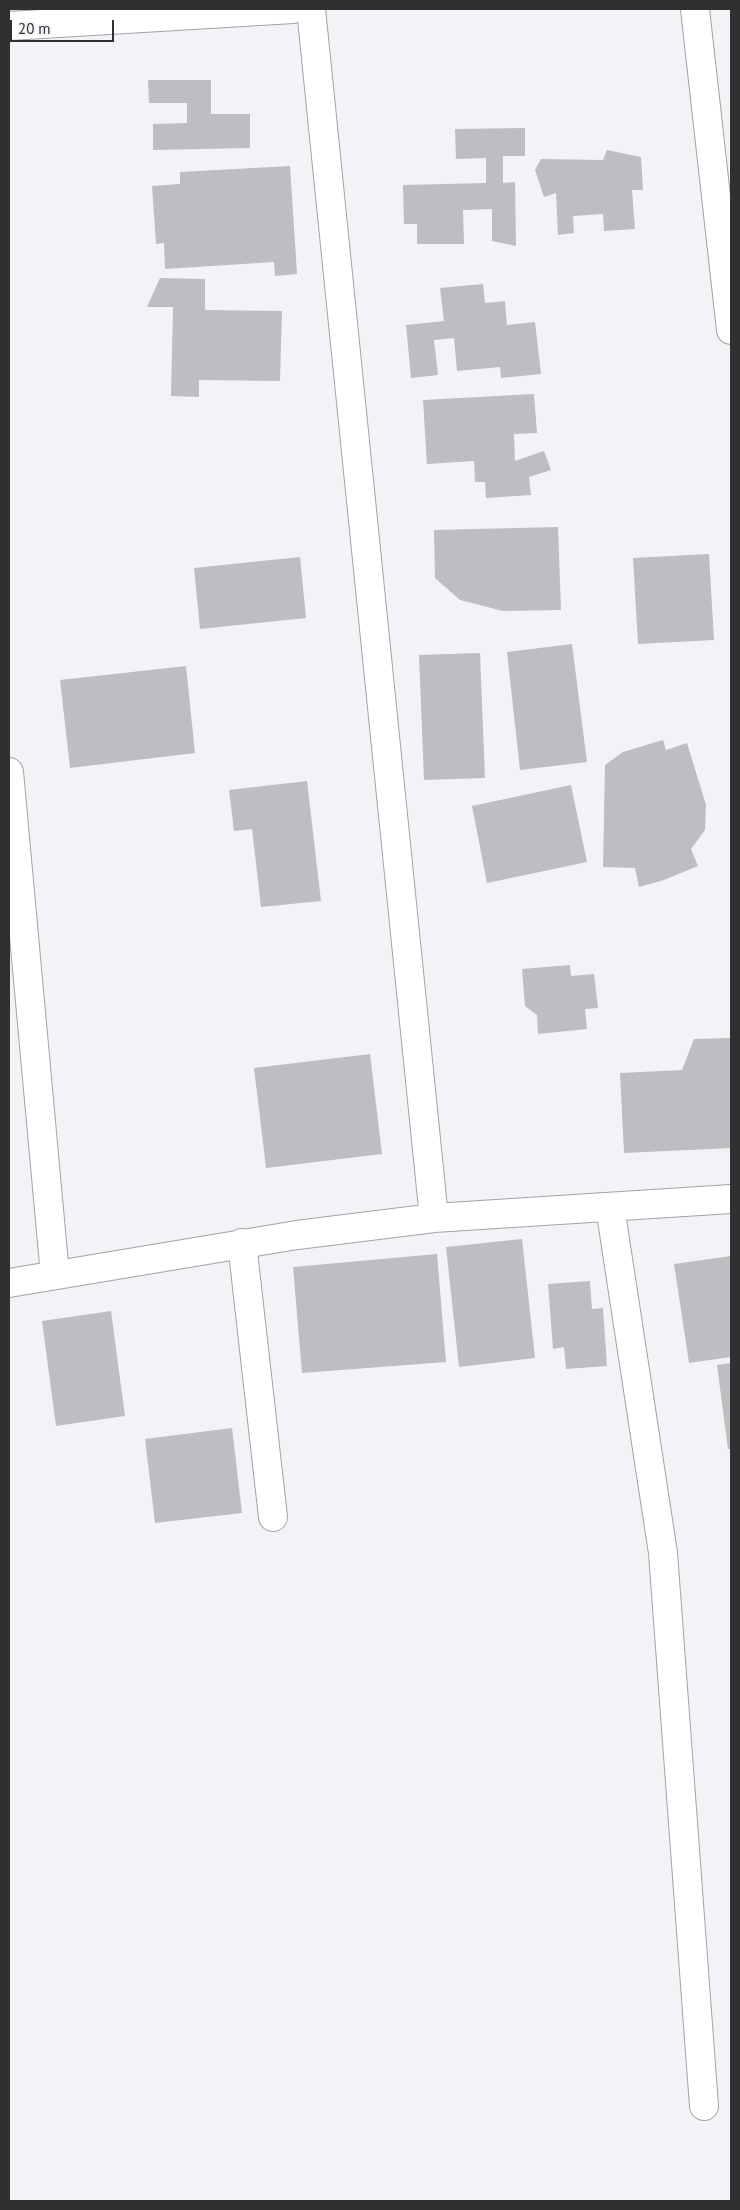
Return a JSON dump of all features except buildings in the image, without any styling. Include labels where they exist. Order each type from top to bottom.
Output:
[{"type":"street","points":[[9,26],[293,9]]},
{"type":"street","points":[[311,9],[434,1218]]},
{"type":"street","points":[[695,9],[731,330]]},
{"type":"street","points":[[9,772],[55,1275]]},
{"type":"street","points":[[9,1283],[242,1243],[434,1218],[731,1200]]},
{"type":"street","points":[[610,1208],[662,1553],[704,2106]]},
{"type":"street","points":[[242,1243],[273,1518]]}]
